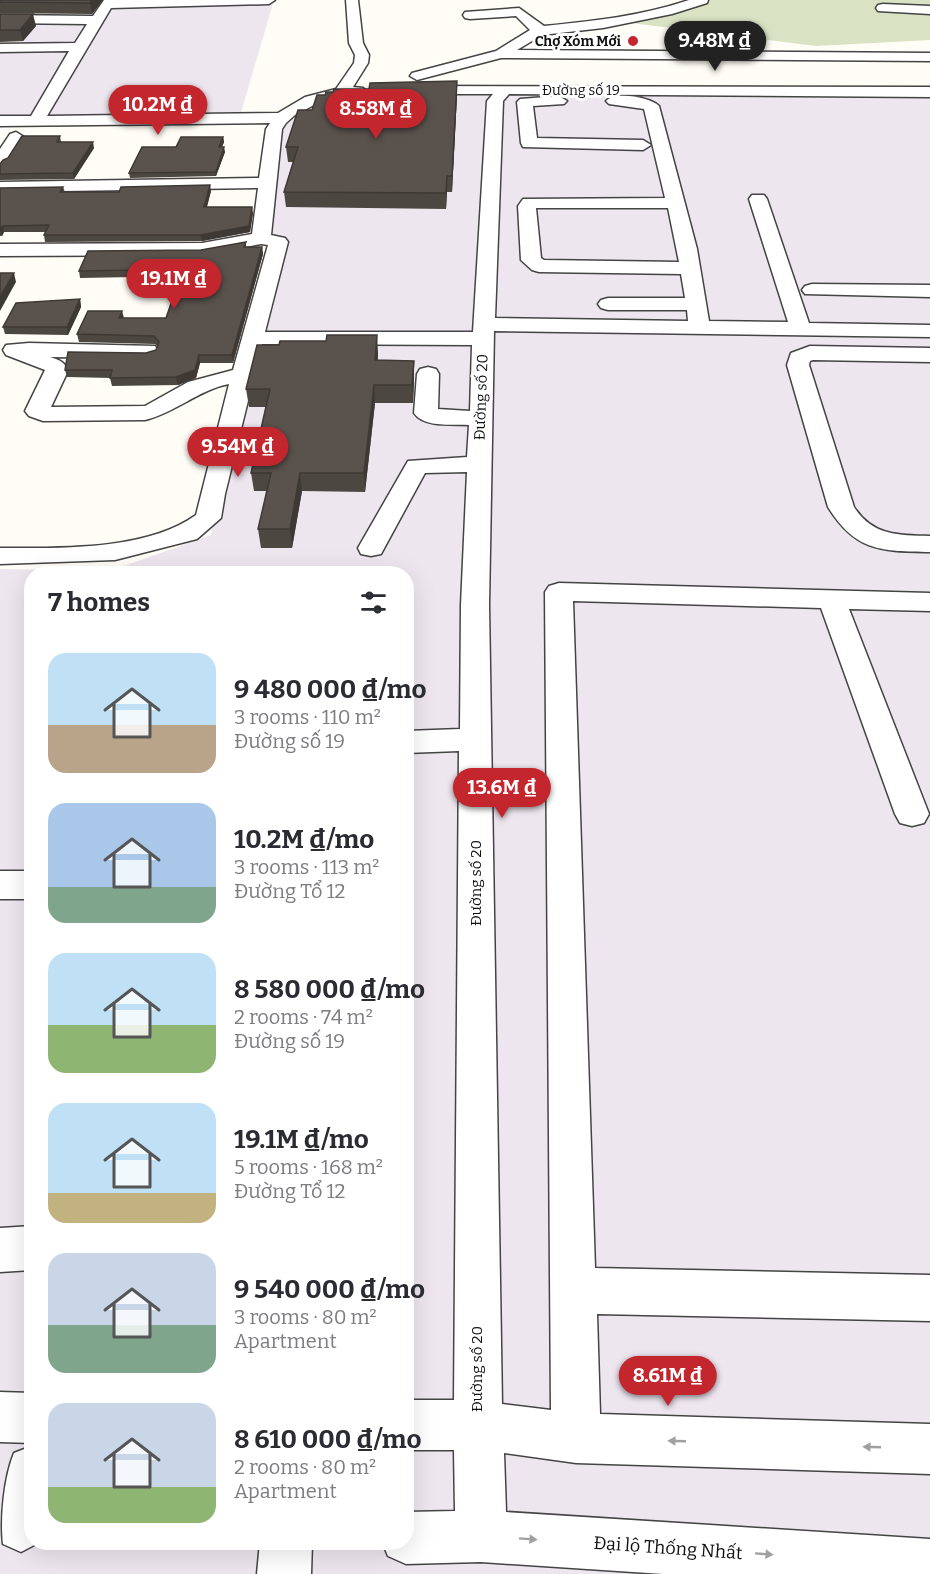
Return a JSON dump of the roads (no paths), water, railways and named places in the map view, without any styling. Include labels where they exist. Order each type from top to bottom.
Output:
[{"type":"street","points":[[36,121],[79,47],[109,2],[269,0]]},
{"type":"street","points":[[342,92],[361,63],[362,55],[356,43],[352,0]]},
{"type":"street","points":[[678,0],[702,3]]},
{"type":"street","points":[[679,21],[671,17],[702,3]]},
{"type":"street","points":[[612,42],[702,3]]},
{"type":"street","points":[[881,4],[930,10]]},
{"type":"street","points":[[881,4],[890,25]]},
{"type":"street","points":[[470,15],[519,12],[531,25],[541,30],[661,48],[663,36]]},
{"type":"street","points":[[0,19],[98,20]]},
{"type":"street","points":[[501,54],[541,30]]},
{"type":"street","points":[[501,54],[663,36]]},
{"type":"street","points":[[663,36],[678,56]]},
{"type":"street","points":[[612,42],[651,55],[930,57]]},
{"type":"street","points":[[612,42],[643,90]]},
{"type":"street","points":[[0,48],[79,47]]},
{"type":"street","name":"Đường số 19","points":[[501,54],[401,85],[504,90],[930,92]]},
{"type":"street","points":[[651,55],[661,90]]},
{"type":"street","points":[[47,63],[70,62]]},
{"type":"street","points":[[261,238],[266,183],[277,124],[298,105],[342,92],[376,90]]},
{"type":"street","name":"Đường số 20","points":[[481,1536],[478,1425],[475,605],[483,332],[495,101],[504,90]]},
{"type":"street","points":[[710,106],[720,103],[717,91]]},
{"type":"street","points":[[643,145],[529,143],[525,102],[628,101],[651,106],[676,203],[700,328]]},
{"type":"street","points":[[0,121],[277,124]]},
{"type":"street","points":[[2,159],[8,137],[277,124]]},
{"type":"street","points":[[0,187],[266,183]]},
{"type":"street","points":[[758,199],[801,329]]},
{"type":"street","points":[[676,203],[529,203],[526,206],[531,260],[539,266],[690,268]]},
{"type":"street","points":[[0,250],[202,249],[261,238],[279,242],[252,338],[212,494],[208,518],[188,533],[115,552],[0,556]]},
{"type":"street","points":[[812,290],[930,291]]},
{"type":"street","points":[[252,338],[700,328],[928,331],[906,291]]},
{"type":"street","points":[[584,303],[696,304]]},
{"type":"street","points":[[7,350],[56,367],[56,373],[37,411],[43,414],[145,413],[202,383],[218,378],[243,376]]},
{"type":"street","points":[[7,350],[147,351]]},
{"type":"street","points":[[930,355],[810,353],[799,358],[798,365],[841,507],[851,523],[867,536],[878,541],[930,544]]},
{"type":"street","points":[[428,374],[426,413],[439,417],[481,418]]},
{"type":"street","points":[[371,548],[417,466],[479,464]]},
{"type":"street","points":[[576,1438],[559,592],[930,602]]},
{"type":"street","points":[[832,600],[912,814]]},
{"type":"street","points":[[414,742],[476,740]]},
{"type":"street","points":[[0,885],[24,885]]},
{"type":"street","points":[[0,1250],[24,1248]]},
{"type":"street","points":[[572,1291],[930,1298]]},
{"type":"street","points":[[0,1416],[24,1418]]},
{"type":"street","points":[[414,1425],[478,1425],[576,1438],[930,1449]]},
{"type":"street","points":[[18,1526],[24,1502]]},
{"type":"street","name":"Đại lộ Thống Nhất","points":[[414,1538],[481,1536],[930,1565]]},
{"type":"street","points":[[284,1574],[286,1550]]},
{"type":"place","name":"Chợ Xóm Mới","points":[[633,41]]}]
